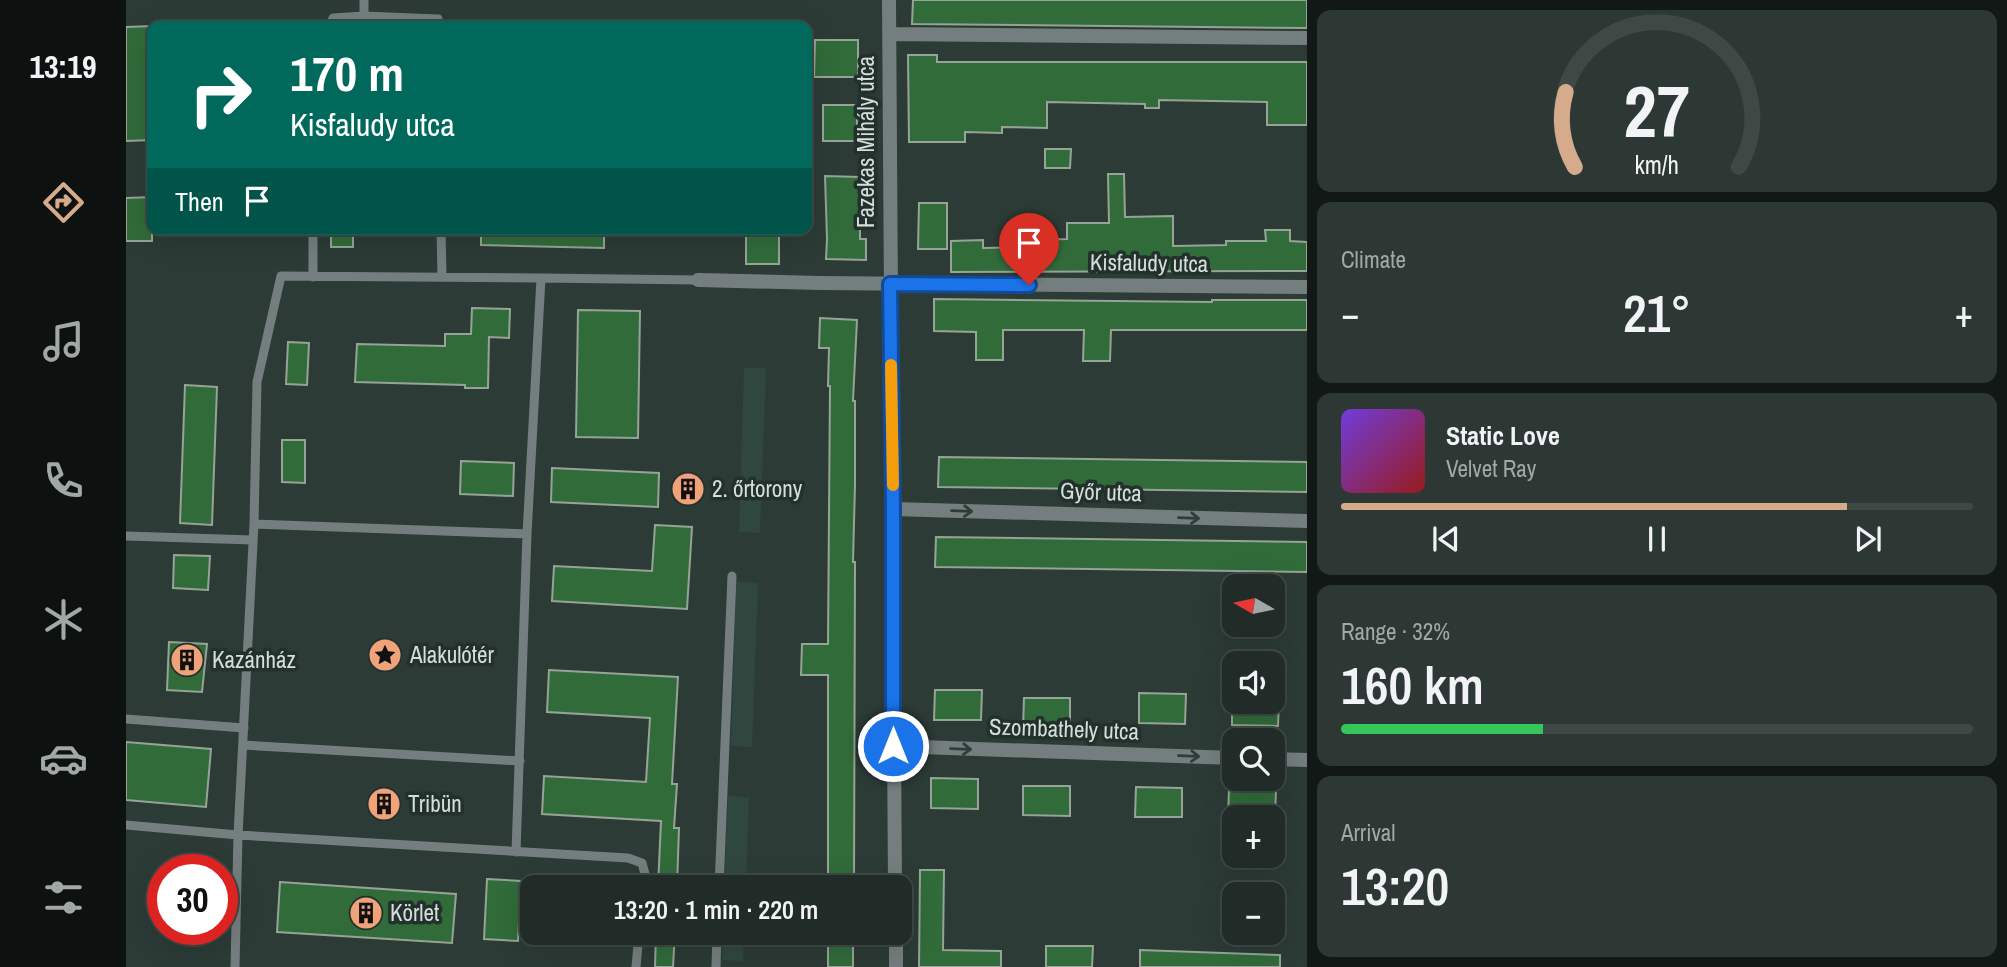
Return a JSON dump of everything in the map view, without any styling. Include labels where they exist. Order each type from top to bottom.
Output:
[{"type":"street","name":"Fazekas Mihály utca","points":[[889,0],[895,875]]},
{"type":"street","points":[[888,34],[1307,38]]},
{"type":"street","name":"Kisfaludy utca","points":[[698,280],[1307,287]]},
{"type":"street","name":"Győr utca","points":[[893,509],[1307,521]]},
{"type":"street","name":"Szombathely utca","points":[[893,746],[1222,758]]},
{"type":"street","points":[[1285,759],[1307,760]]},
{"type":"street","points":[[896,945],[896,967]]},
{"type":"lane","points":[[364,0],[364,16]]},
{"type":"lane","points":[[332,21],[333,18],[364,16],[438,21]]},
{"type":"lane","points":[[313,235],[313,277]]},
{"type":"lane","points":[[441,235],[442,277]]},
{"type":"lane","points":[[235,967],[238,835],[254,524],[257,382],[281,276],[698,280]]},
{"type":"lane","points":[[516,852],[527,534],[541,278]]},
{"type":"lane","points":[[254,524],[527,534]]},
{"type":"lane","points":[[126,536],[253,540]]},
{"type":"lane","points":[[720,875],[732,576]]},
{"type":"lane","points":[[126,719],[244,728]]},
{"type":"lane","points":[[243,745],[520,761]]},
{"type":"lane","points":[[126,825],[238,835],[628,858],[642,863],[645,875]]},
{"type":"lane","points":[[636,967],[638,945]]},
{"type":"lane","points":[[716,967],[717,945]]},
{"type":"shaded area","points":[[744,368],[766,368],[760,533],[739,532]]},
{"type":"shaded area","points":[[736,582],[758,583],[752,747],[731,746]]},
{"type":"shaded area","points":[[728,796],[749,797],[746,875],[725,875]]},
{"type":"shaded area","points":[[723,945],[744,945],[743,961],[722,960]]},
{"type":"building","points":[[913,0],[1307,0],[1307,28],[912,24]]},
{"type":"building","points":[[147,26],[147,140],[126,141],[126,27]]},
{"type":"building","points":[[815,40],[858,40],[858,77],[814,77]]},
{"type":"building","points":[[908,55],[937,55],[937,62],[1307,62],[1307,125],[1267,125],[1267,102],[1159,100],[1159,108],[1145,108],[1145,104],[1047,102],[1047,128],[1002,127],[1002,133],[965,132],[965,142],[909,142]]},
{"type":"building","points":[[823,105],[857,105],[857,141],[823,141]]},
{"type":"building","points":[[1045,149],[1071,149],[1070,168],[1045,168]]},
{"type":"building","points":[[1108,174],[1124,174],[1125,217],[1173,216],[1173,246],[1226,245],[1226,241],[1266,241],[1265,230],[1290,230],[1290,241],[1307,242],[1307,271],[951,272],[951,241],[983,240],[983,248],[1027,247],[1027,240],[1067,239],[1067,223],[1109,223]]},
{"type":"building","points":[[825,176],[860,177],[860,239],[866,239],[866,260],[826,259]]},
{"type":"building","points":[[147,197],[147,235],[152,235],[152,241],[126,241],[126,198]]},
{"type":"building","points":[[919,203],[947,203],[947,249],[918,249]]},
{"type":"building","points":[[331,235],[353,235],[353,247],[331,247]]},
{"type":"building","points":[[481,235],[604,235],[604,248],[481,245]]},
{"type":"building","points":[[746,235],[779,235],[779,264],[746,264]]},
{"type":"building","points":[[934,299],[1212,302],[1307,300],[1307,330],[1111,330],[1110,361],[1083,361],[1084,330],[1003,330],[1003,360],[976,360],[976,332],[934,331]]},
{"type":"building","points":[[472,308],[510,309],[509,338],[489,337],[488,388],[355,382],[357,344],[445,346],[445,334],[471,334]]},
{"type":"building","points":[[578,310],[640,311],[638,438],[576,437]]},
{"type":"building","points":[[820,318],[857,320],[853,401],[854,875],[828,875],[828,675],[801,675],[802,644],[828,644],[829,348],[819,348]]},
{"type":"building","points":[[288,342],[309,343],[307,385],[286,384]]},
{"type":"building","points":[[185,385],[217,387],[212,525],[180,523]]},
{"type":"building","points":[[282,440],[305,440],[305,483],[282,482]]},
{"type":"building","points":[[939,457],[1307,462],[1307,492],[938,487]]},
{"type":"building","points":[[461,461],[514,463],[513,496],[460,494]]},
{"type":"building","points":[[552,468],[659,473],[658,507],[551,502]]},
{"type":"building","points":[[655,525],[692,527],[687,609],[552,601],[554,566],[652,571]]},
{"type":"building","points":[[936,537],[1307,542],[1307,572],[935,567]]},
{"type":"building","points":[[174,555],[210,556],[208,590],[173,588]]},
{"type":"building","name":"Kazánház","points":[[169,642],[207,644],[202,692],[167,690]]},
{"type":"building","points":[[549,670],[678,677],[672,784],[677,784],[674,828],[679,828],[677,875],[659,875],[661,821],[542,814],[544,776],[646,782],[650,718],[547,712]]},
{"type":"building","points":[[935,690],[982,690],[981,720],[934,720]]},
{"type":"building","points":[[1139,693],[1186,694],[1185,724],[1139,723]]},
{"type":"building","points":[[1024,698],[1070,698],[1070,728],[1023,728]]},
{"type":"building","points":[[1232,714],[1278,714],[1278,726],[1232,725]]},
{"type":"building","points":[[126,742],[211,749],[206,807],[126,800]]},
{"type":"building","points":[[931,778],[978,779],[978,809],[931,808]]},
{"type":"building","points":[[1023,786],[1070,786],[1070,816],[1023,815]]},
{"type":"building","points":[[1136,787],[1182,788],[1182,817],[1135,817]]},
{"type":"building","points":[[1229,791],[1276,791],[1275,805],[1228,805]]},
{"type":"building","points":[[920,870],[944,870],[943,950],[1001,951],[1001,967],[919,967]]},
{"type":"building","points":[[487,879],[520,881],[518,941],[484,939]]},
{"type":"building","name":"Körlet","points":[[280,882],[456,894],[452,943],[277,932]]},
{"type":"building","points":[[656,945],[674,945],[673,967],[655,967]]},
{"type":"building","points":[[828,945],[853,945],[853,967],[828,967]]},
{"type":"building","points":[[1046,946],[1093,946],[1092,967],[1046,967]]},
{"type":"building","points":[[1140,950],[1280,955],[1280,967],[1140,967]]},
{"type":"slow traffic","points":[[891,365],[893,485]]},
{"type":"place","name":"2. őrtorony","points":[[688,489]]},
{"type":"place","name":"Alakulótér","points":[[385,655]]},
{"type":"place","name":"Kazánház","points":[[187,660]]},
{"type":"place","name":"Tribün","points":[[384,804]]},
{"type":"place","name":"Körlet","points":[[366,913]]},
{"type":"route","points":[[893,746],[890,284],[1029,285]]}]
